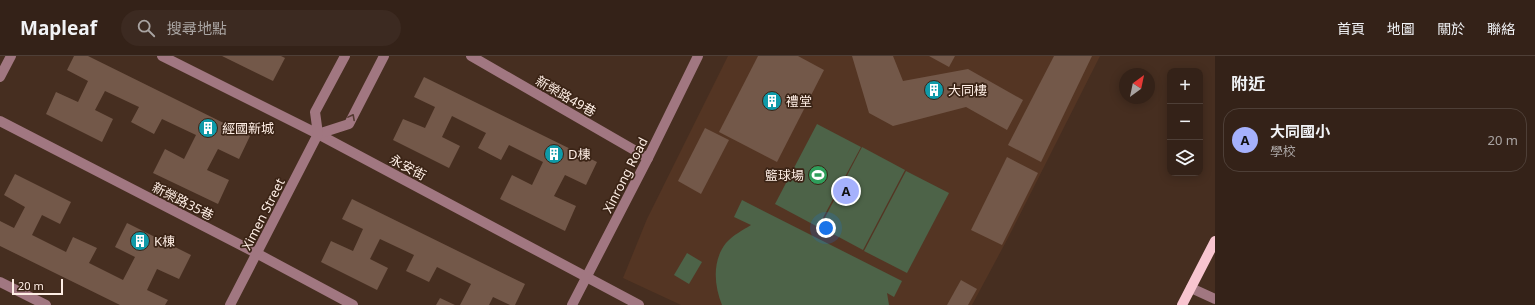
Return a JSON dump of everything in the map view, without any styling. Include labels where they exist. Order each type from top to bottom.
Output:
[{"type":"main road","points":[[1182,305],[1215,241]]},
{"type":"street","points":[[0,77],[11,56]]},
{"type":"street","name":"永安街","points":[[162,56],[318,134],[639,305]]},
{"type":"street","points":[[345,56],[316,112],[318,134],[348,124],[384,56]]},
{"type":"street","name":"新榮路49巷","points":[[470,56],[648,158]]},
{"type":"street","name":"Xinrong Road","points":[[572,305],[648,158],[698,56]]},
{"type":"street","name":"新榮路35巷","points":[[0,121],[258,254],[353,305]]},
{"type":"street","name":"Ximen Street","points":[[230,305],[258,254],[318,134]]},
{"type":"street","points":[[0,282],[46,305]]},
{"type":"street","points":[[1191,288],[1215,299]]},
{"type":"shaded area","points":[[728,56],[1100,56],[1009,236],[972,305],[681,305],[623,278],[647,219]]},
{"type":"green space","name":"籃球場","points":[[817,124],[861,147],[818,227],[775,204]]},
{"type":"green space","name":"籃球場","points":[[862,147],[905,170],[863,250],[820,227]]},
{"type":"green space","points":[[906,171],[949,193],[907,273],[864,251]]},
{"type":"green space","points":[[742,200],[902,281],[894,297],[887,293],[889,305],[722,305],[716,281],[716,265],[718,257],[721,250],[729,240],[751,225],[734,217]]},
{"type":"green space","points":[[687,253],[702,262],[689,284],[674,275]]},
{"type":"building","name":"經國新城","points":[[74,56],[88,56],[250,136],[239,159],[218,149],[207,170],[229,180],[218,204],[153,173],[165,149],[184,159],[196,135],[162,119],[154,134],[131,122],[139,107],[105,91],[95,110],[113,119],[102,142],[46,114],[56,92],[78,102],[88,81],[67,70]]},
{"type":"building","points":[[222,56],[281,56],[285,58],[273,81]]},
{"type":"building","name":"禮堂","points":[[758,56],[798,56],[824,70],[777,162],[719,132]]},
{"type":"building","name":"大同樓","points":[[852,56],[893,56],[903,81],[968,69],[1023,100],[1007,130],[966,107],[893,126],[869,113]]},
{"type":"building","points":[[929,56],[955,56],[949,67]]},
{"type":"building","points":[[1054,56],[1092,56],[1041,162],[1008,145]]},
{"type":"building","name":"D棟","points":[[424,77],[597,162],[586,185],[565,175],[554,196],[576,206],[565,231],[500,199],[512,175],[532,185],[543,162],[509,145],[501,160],[478,148],[486,133],[452,116],[442,137],[460,146],[449,168],[393,140],[403,119],[425,128],[435,107],[414,97]]},
{"type":"building","points":[[705,128],[729,140],[701,194],[678,181]]},
{"type":"building","points":[[1007,157],[1038,173],[1002,245],[971,230]]},
{"type":"building","name":"K棟","points":[[15,174],[71,202],[60,224],[42,215],[32,235],[66,252],[73,237],[97,248],[89,263],[123,280],[135,257],[115,247],[127,223],[191,255],[179,279],[157,269],[147,290],[168,300],[165,305],[120,305],[0,246],[0,221],[14,228],[25,207],[4,195]]},
{"type":"building","points":[[352,199],[525,284],[515,305],[510,305],[493,297],[489,305],[460,305],[471,284],[437,267],[429,282],[406,271],[414,255],[380,239],[370,259],[388,268],[377,290],[321,262],[331,241],[353,251],[363,229],[342,219]]},
{"type":"building","points":[[961,280],[977,289],[968,305],[947,305]]},
{"type":"building","points":[[440,298],[455,305],[436,305]]},
{"type":"place","name":"大同樓","points":[[934,90]]},
{"type":"place","name":"禮堂","points":[[772,101]]},
{"type":"place","name":"經國新城","points":[[208,128]]},
{"type":"place","name":"D棟","points":[[554,154]]},
{"type":"place","name":"籃球場","points":[[818,175]]},
{"type":"place","name":"大同國小","points":[[846,191]]},
{"type":"place","name":"K棟","points":[[140,241]]}]
